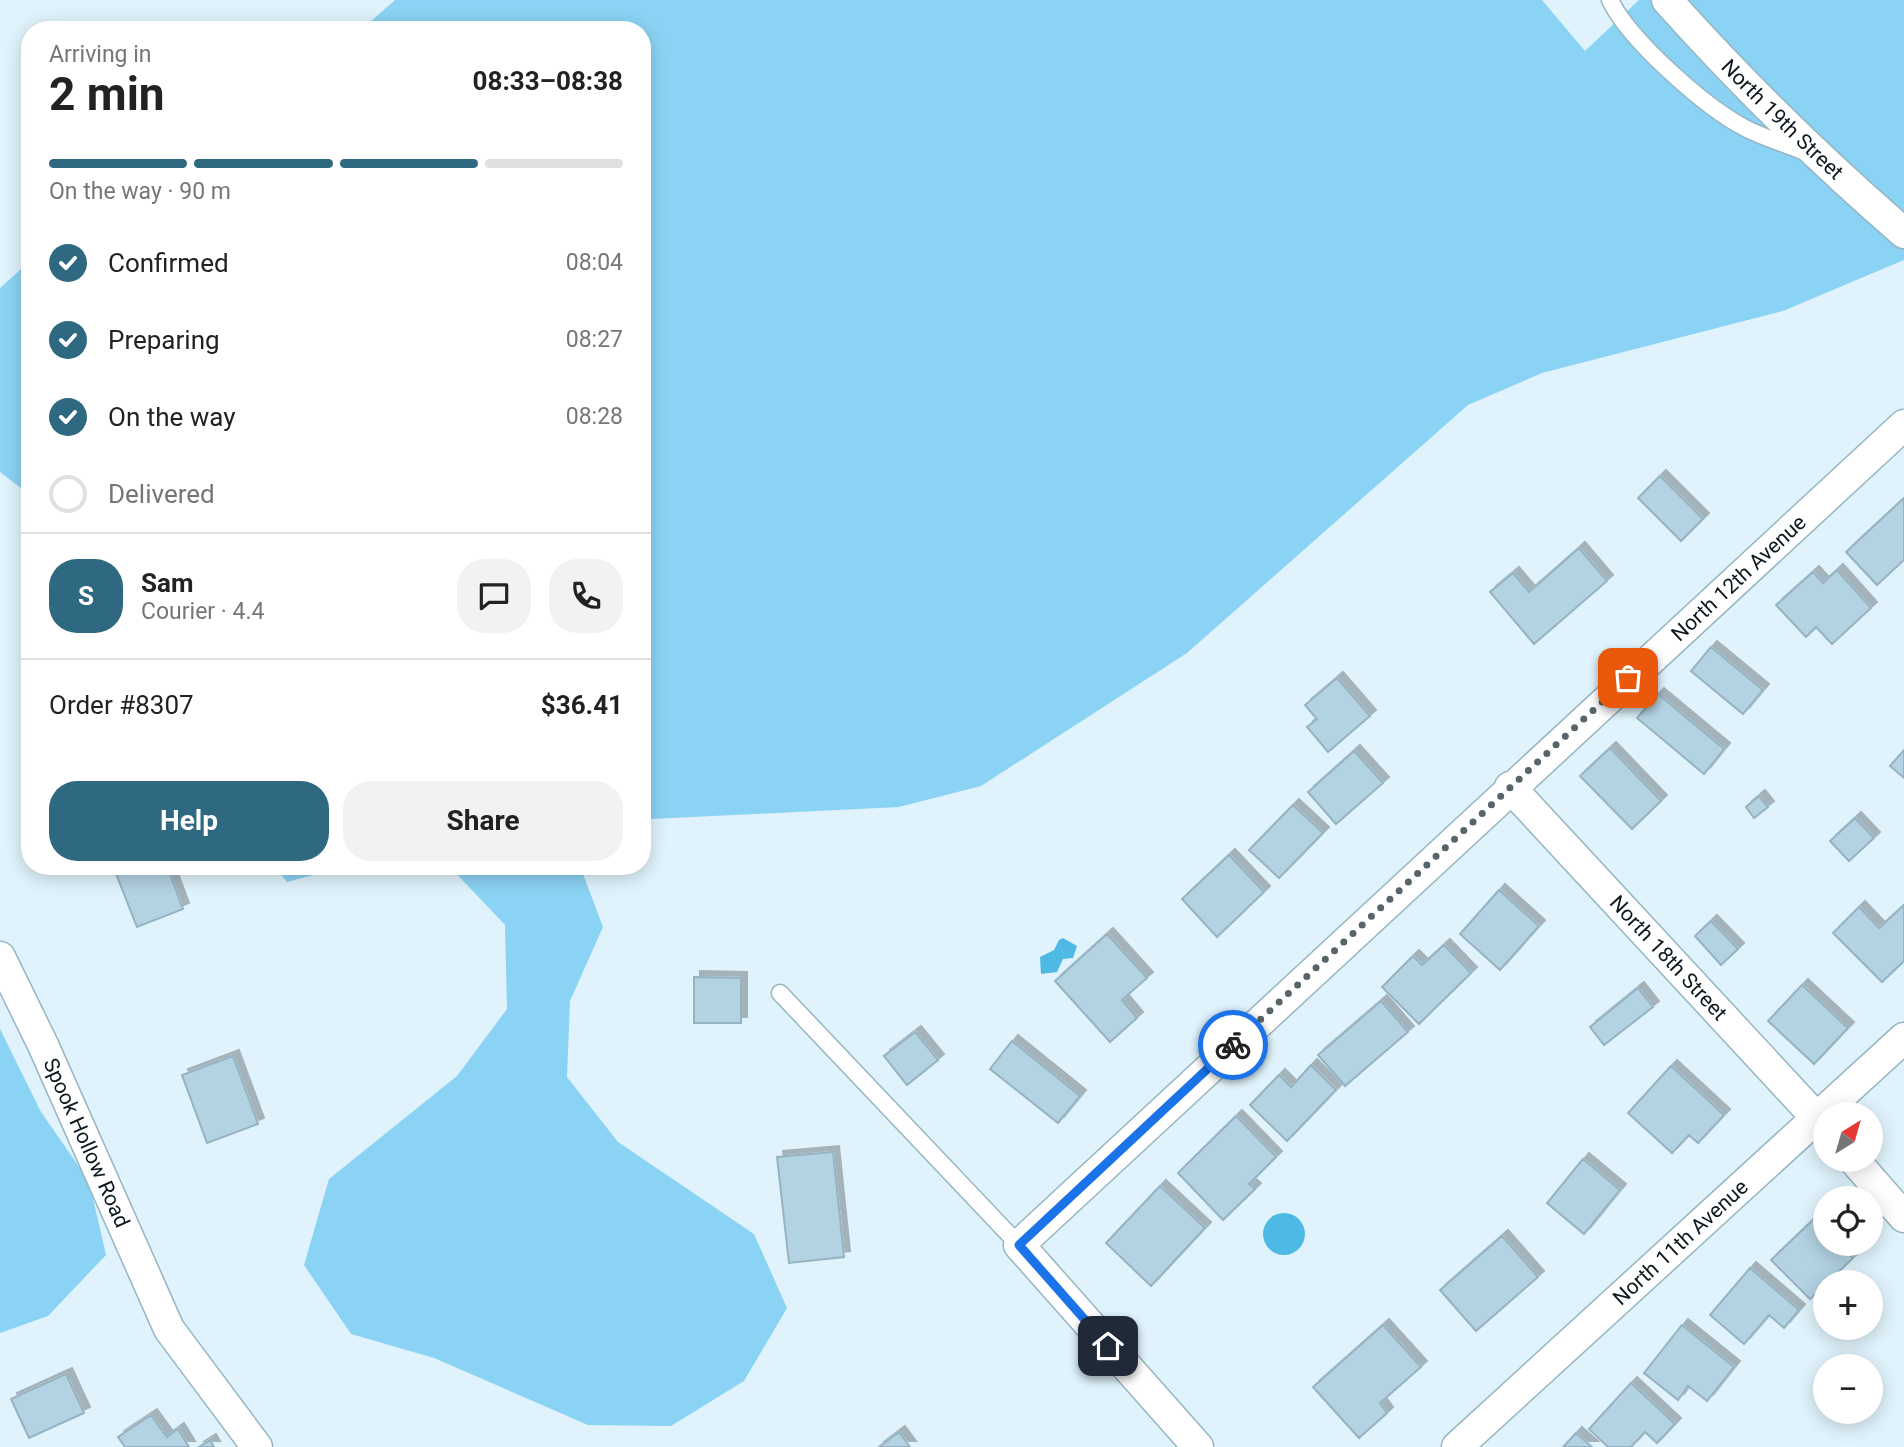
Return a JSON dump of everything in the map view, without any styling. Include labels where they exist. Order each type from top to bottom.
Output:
[{"type":"street","name":"North 19th Street","points":[[1667,0],[1731,71],[1904,233]]},
{"type":"street","name":"North 12th Avenue","points":[[1019,1245],[1510,787],[1904,425]]},
{"type":"street","name":"North 18th Street","points":[[1510,787],[1813,1113]]},
{"type":"street","name":"Spook Hollow Road","points":[[0,957],[43,1045],[169,1329],[257,1447]]},
{"type":"street","name":"North 11th Avenue","points":[[1841,1102],[1904,1038]]},
{"type":"street","name":"North 11th Avenue","points":[[1457,1447],[1813,1129]]},
{"type":"street","points":[[1865,1172],[1904,1217]]},
{"type":"street","points":[[1019,1245],[1198,1447]]},
{"type":"lane","points":[[1609,0],[1617,15],[1645,46],[1711,104],[1744,128],[1822,159]]},
{"type":"lane","points":[[780,993],[1019,1245]]},
{"type":"shaded area","points":[[395,0],[1542,0],[1585,51],[1639,0],[1904,0],[1904,260],[1783,311],[1542,373],[1468,405],[1187,653],[981,786],[899,807],[651,819],[651,21],[371,21]]},
{"type":"shaded area","points":[[21,269],[21,488],[0,472],[0,288]]},
{"type":"shaded area","points":[[281,875],[313,875],[287,882]]},
{"type":"shaded area","points":[[458,875],[583,875],[603,927],[570,1001],[567,1077],[618,1142],[754,1234],[787,1308],[744,1381],[671,1426],[588,1425],[434,1358],[351,1334],[304,1265],[329,1179],[457,1076],[507,1009],[505,925]]},
{"type":"shaded area","points":[[1063,938],[1077,946],[1073,958],[1063,959],[1057,972],[1041,974],[1040,957],[1054,950]]},
{"type":"shaded area","points":[[0,1029],[41,1112],[89,1181],[106,1255],[48,1316],[0,1333]]},
{"type":"shaded area","points":[[1284,1213],[1299,1219],[1305,1234],[1299,1249],[1284,1255],[1269,1249],[1263,1234],[1269,1219]]},
{"type":"building","points":[[1660,476],[1703,519],[1681,541],[1638,498]]},
{"type":"building","points":[[1904,498],[1904,560],[1877,585],[1846,552]]},
{"type":"building","points":[[1579,548],[1607,581],[1534,644],[1490,592],[1513,573],[1529,592]]},
{"type":"building","points":[[1837,570],[1871,608],[1832,644],[1816,627],[1806,637],[1776,605],[1813,572],[1823,583]]},
{"type":"building","points":[[1711,647],[1763,690],[1743,714],[1691,671]]},
{"type":"building","points":[[1337,678],[1370,716],[1328,752],[1307,727],[1317,719],[1305,705]]},
{"type":"building","points":[[1658,694],[1724,749],[1704,774],[1637,718]]},
{"type":"building","points":[[1610,748],[1661,801],[1632,829],[1580,776]]},
{"type":"building","points":[[1904,750],[1904,778],[1890,766]]},
{"type":"building","points":[[1354,751],[1383,783],[1336,824],[1308,792]]},
{"type":"building","points":[[1759,796],[1768,807],[1754,818],[1746,807]]},
{"type":"building","points":[[1293,805],[1323,833],[1279,878],[1249,850]]},
{"type":"building","points":[[1855,818],[1874,838],[1849,861],[1830,841]]},
{"type":"building","points":[[1229,855],[1264,892],[1217,937],[1182,899]]},
{"type":"building","points":[[117,875],[170,875],[183,909],[137,927]]},
{"type":"building","points":[[1499,890],[1539,926],[1500,970],[1460,934]]},
{"type":"building","points":[[1904,905],[1904,961],[1882,982],[1833,933],[1859,907],[1879,928]]},
{"type":"building","points":[[1711,921],[1738,949],[1721,965],[1695,936]]},
{"type":"building","points":[[1107,934],[1147,978],[1122,1000],[1137,1018],[1110,1042],[1055,981]]},
{"type":"building","points":[[1444,945],[1471,973],[1419,1024],[1382,987],[1413,956],[1422,965]]},
{"type":"building","points":[[694,977],[741,978],[741,1023],[694,1023]]},
{"type":"building","points":[[1802,985],[1848,1028],[1814,1064],[1768,1021]]},
{"type":"building","points":[[1638,988],[1653,1007],[1604,1045],[1590,1027]]},
{"type":"building","points":[[1381,1001],[1408,1032],[1345,1086],[1318,1055]]},
{"type":"building","points":[[915,1032],[938,1060],[907,1085],[884,1056]]},
{"type":"building","points":[[1012,1041],[1080,1096],[1058,1123],[990,1069]]},
{"type":"building","points":[[233,1056],[258,1124],[207,1143],[182,1075]]},
{"type":"building","points":[[1311,1065],[1336,1090],[1287,1141],[1250,1105],[1279,1075],[1291,1087]]},
{"type":"building","points":[[1671,1066],[1724,1115],[1698,1143],[1689,1135],[1672,1153],[1628,1113]]},
{"type":"building","points":[[1236,1116],[1276,1157],[1249,1184],[1255,1189],[1223,1220],[1178,1173]]},
{"type":"building","points":[[833,1152],[844,1257],[789,1263],[777,1157]]},
{"type":"building","points":[[1583,1159],[1620,1190],[1584,1234],[1547,1203]]},
{"type":"building","points":[[1160,1186],[1205,1228],[1151,1286],[1106,1243]]},
{"type":"building","points":[[1813,1220],[1813,1256],[1853,1258],[1840,1270],[1813,1270],[1813,1296],[1810,1299],[1771,1260]]},
{"type":"building","points":[[1502,1236],[1538,1277],[1476,1331],[1440,1290]]},
{"type":"building","points":[[1750,1268],[1799,1310],[1784,1328],[1769,1315],[1744,1344],[1710,1315]]},
{"type":"building","points":[[1383,1325],[1421,1367],[1380,1403],[1387,1413],[1359,1438],[1313,1387]]},
{"type":"building","points":[[1682,1325],[1734,1367],[1707,1401],[1688,1386],[1678,1400],[1644,1373]]},
{"type":"building","points":[[66,1374],[84,1413],[29,1438],[11,1399]]},
{"type":"building","points":[[1631,1383],[1675,1424],[1657,1443],[1645,1432],[1631,1447],[1608,1447],[1589,1429]]},
{"type":"building","points":[[151,1415],[167,1437],[178,1429],[189,1447],[125,1447],[118,1437]]},
{"type":"building","points":[[899,1432],[910,1447],[879,1447]]},
{"type":"building","points":[[1576,1433],[1592,1447],[1563,1447]]},
{"type":"building","points":[[210,1440],[214,1447],[199,1447]]},
{"type":"way so far","points":[[1233,1045],[1628,678]]},
{"type":"route","points":[[1108,1346],[1019,1245],[1233,1045]]}]
